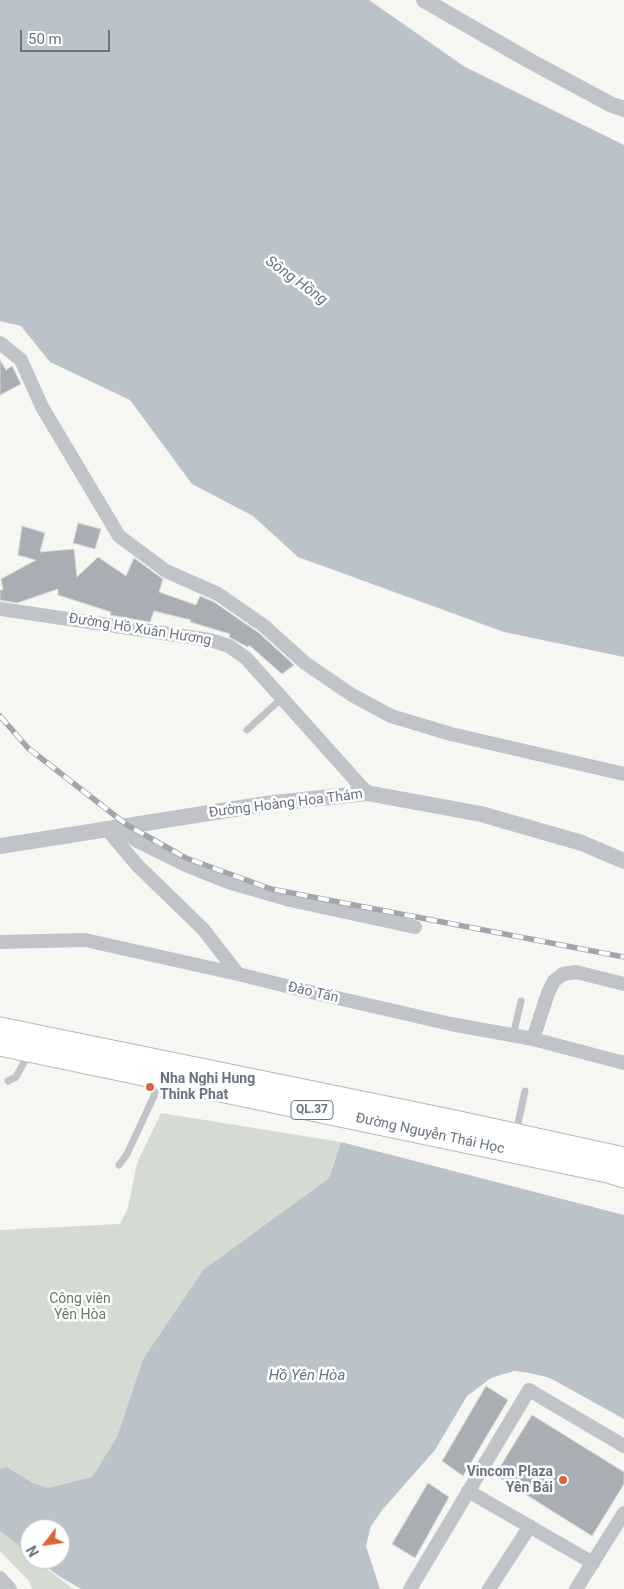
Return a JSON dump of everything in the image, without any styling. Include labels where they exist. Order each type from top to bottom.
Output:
[{"type":"main road","name":"Đường Nguyễn Thái Học","points":[[0,1028],[158,1068],[624,1177]]},
{"type":"main road","name":"Đường Nguyễn Thái Học","points":[[0,1045],[30,1051],[158,1068],[516,1134],[624,1158]]},
{"type":"street","points":[[424,0],[538,65],[612,105],[624,109]]},
{"type":"street","points":[[0,343],[21,360],[42,406],[119,536],[166,571],[218,594],[264,626],[305,663],[352,695],[391,716],[451,734],[624,774]]},
{"type":"street","name":"Đường Hồ Xuân Hương","points":[[0,609],[219,643],[237,651],[246,658],[367,793]]},
{"type":"street","name":"Đường Hoàng Hoa Thám","points":[[0,846],[266,804],[367,793],[481,814],[582,843],[624,861]]},
{"type":"street","points":[[113,827],[188,866],[228,882],[290,900],[415,927]]},
{"type":"street","points":[[113,827],[137,865],[203,930],[238,974]]},
{"type":"street","name":"Đào Tấn","points":[[0,942],[85,940],[451,1024],[533,1039],[624,1063]]},
{"type":"street","points":[[533,1039],[548,992],[554,981],[563,974],[576,972],[624,984]]},
{"type":"street","points":[[410,1589],[529,1390],[624,1446]]},
{"type":"street","points":[[468,1491],[593,1563]]},
{"type":"street","points":[[576,1589],[624,1513]]},
{"type":"street","points":[[489,1589],[530,1526]]},
{"type":"street","points":[[0,1578],[10,1589]]},
{"type":"lane","points":[[247,730],[282,698]]},
{"type":"lane","points":[[513,1036],[521,1001]]},
{"type":"lane","points":[[8,1081],[16,1077],[30,1051]]},
{"type":"lane","points":[[119,1165],[127,1154],[154,1096],[158,1068]]},
{"type":"lane","points":[[516,1134],[525,1092]]},
{"type":"green space","name":"Công viên Yên Hòa","points":[[161,1113],[341,1142],[329,1178],[203,1270],[143,1359],[117,1437],[92,1477],[48,1488],[33,1483],[7,1467],[0,1469],[0,1230],[120,1224],[128,1208],[137,1163]]},
{"type":"green space","points":[[0,1521],[20,1539],[20,1569],[48,1569],[73,1589],[32,1589],[29,1581],[0,1551]]},
{"type":"water","name":"Sông Hồng","points":[[0,0],[369,0],[465,67],[624,145],[624,657],[504,632],[298,557],[253,516],[192,484],[130,400],[50,362],[21,326],[0,321]]},
{"type":"water","name":"Hồ Yên Hòa","points":[[341,1142],[624,1215],[624,1419],[550,1378],[514,1371],[491,1378],[467,1396],[435,1450],[383,1509],[371,1526],[366,1546],[380,1589],[81,1589],[50,1569],[70,1569],[70,1519],[20,1519],[20,1546],[0,1531],[0,1469],[7,1467],[33,1483],[48,1488],[92,1477],[117,1437],[143,1359],[203,1270],[329,1178]]},
{"type":"building","points":[[0,360],[6,370],[12,366],[21,384],[0,395]]},
{"type":"building","points":[[78,523],[101,529],[95,549],[73,543]]},
{"type":"building","points":[[22,526],[45,533],[40,552],[74,549],[77,577],[98,557],[126,576],[134,558],[163,579],[159,592],[196,605],[200,596],[214,602],[259,633],[294,665],[282,674],[249,645],[248,647],[229,637],[230,634],[190,622],[191,620],[154,611],[150,622],[110,615],[111,612],[58,595],[58,589],[17,603],[0,600],[0,590],[3,590],[1,579],[36,560],[18,555]]},
{"type":"building","points":[[486,1386],[508,1400],[463,1476],[442,1461]]},
{"type":"building","name":"Vincom Plaza Yên Bái","points":[[532,1415],[624,1472],[624,1484],[592,1536],[495,1475]]},
{"type":"building","points":[[428,1483],[449,1497],[415,1558],[392,1544]]},
{"type":"railway","points":[[0,716],[28,748],[127,825],[186,858],[271,889],[624,957]]},
{"type":"place","name":"Nha Nghi Hung Think Phat","points":[[150,1087]]},
{"type":"place","name":"Vincom Plaza Yên Bái","points":[[563,1480]]}]
